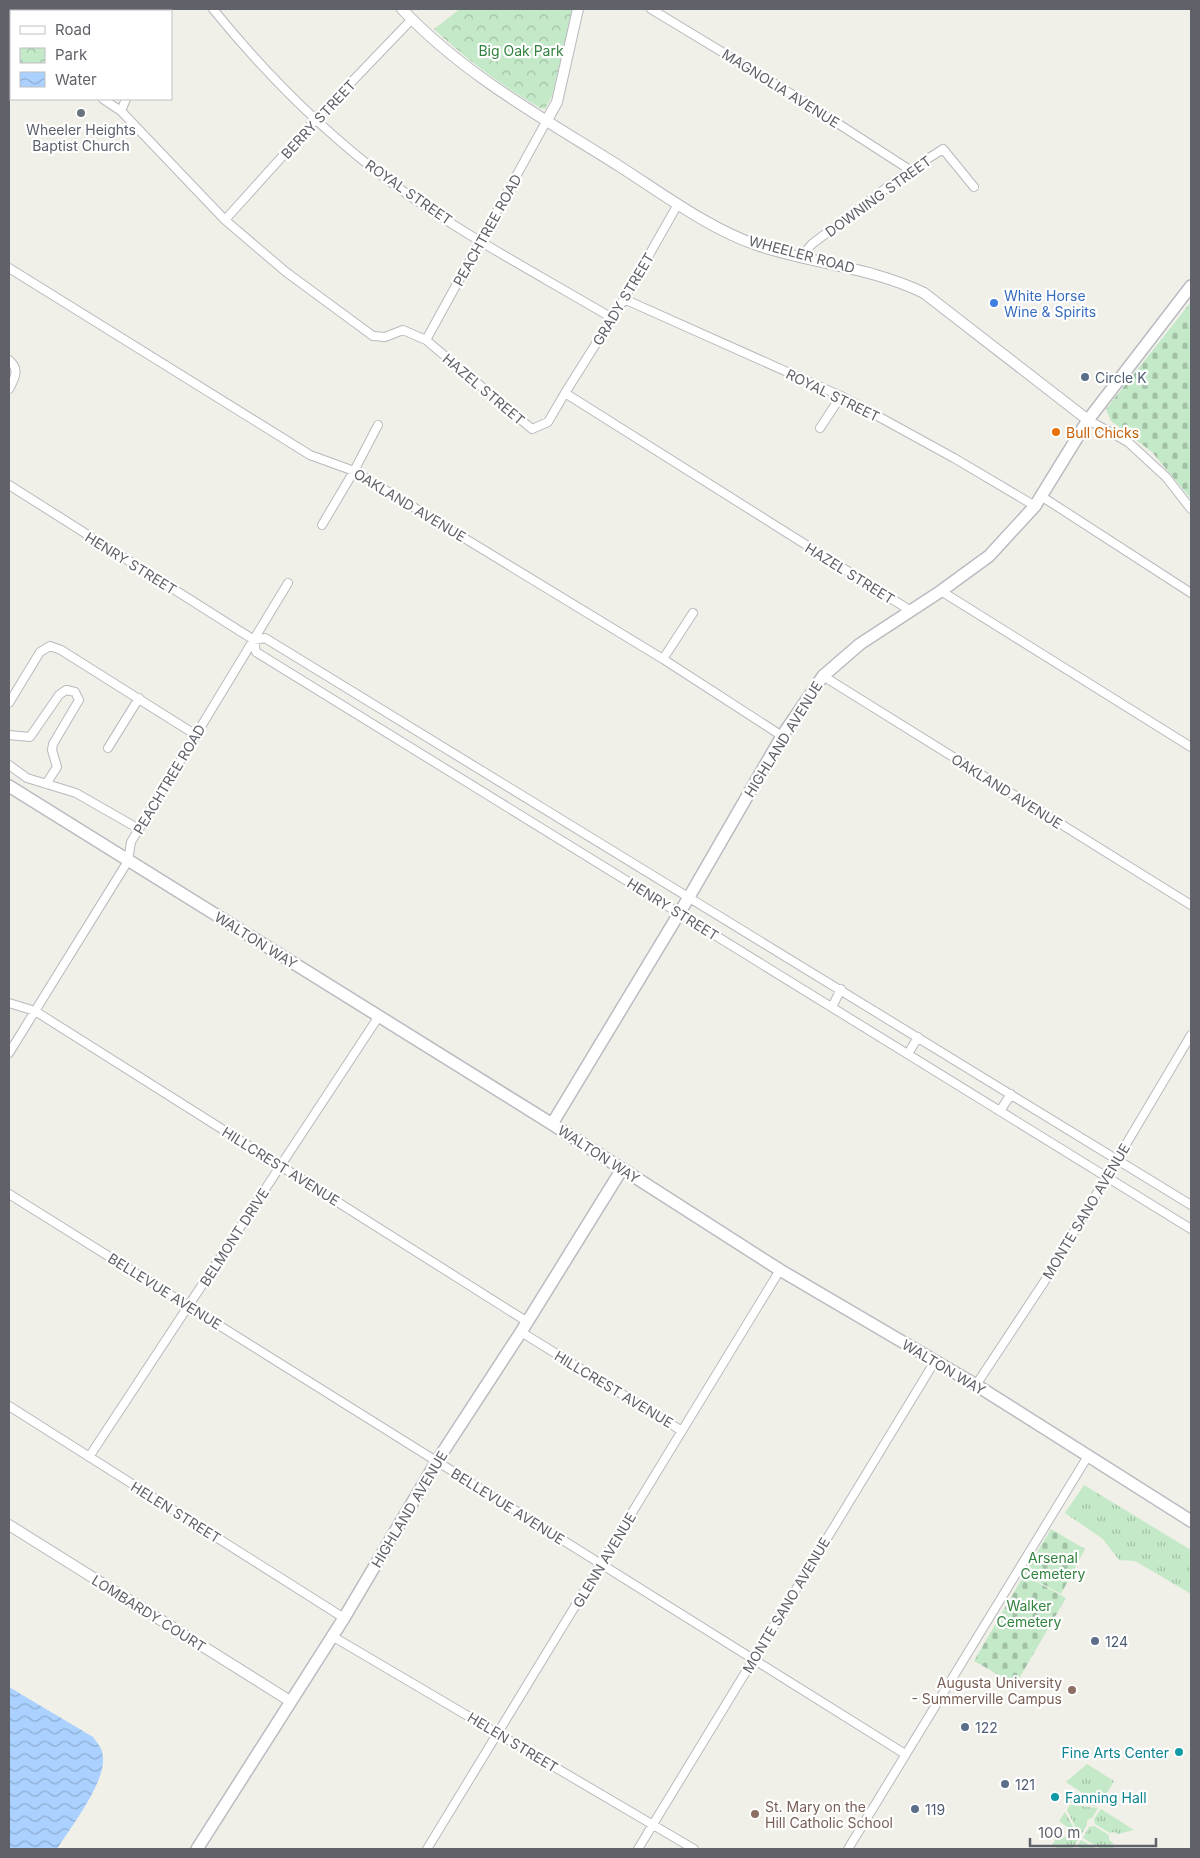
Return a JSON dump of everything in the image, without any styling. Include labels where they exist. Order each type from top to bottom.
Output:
[{"type":"main road","name":"HIGHLAND AVENUE","points":[[552,1124],[689,897],[782,736],[823,676],[860,644],[941,591],[988,556],[1038,501],[1088,420],[1191,286]]},
{"type":"main road","name":"WALTON WAY","points":[[9,786],[552,1124],[780,1270],[976,1385],[1191,1521]]},
{"type":"main road","name":"HIGHLAND AVENUE","points":[[197,1849],[344,1618],[437,1461],[521,1332],[526,1321],[622,1169]]},
{"type":"street","name":"ROYAL STREET","points":[[213,9],[233,33],[316,119],[390,181],[481,241],[612,318]]},
{"type":"street","name":"WHEELER ROAD","points":[[402,9],[412,20],[481,79],[678,204],[756,245],[868,272],[904,283],[924,293],[1088,420],[1128,442],[1166,477],[1191,510]]},
{"type":"street","points":[[547,120],[557,102],[578,9]]},
{"type":"street","name":"MAGNOLIA AVENUE","points":[[651,9],[804,101],[910,170]]},
{"type":"street","name":"BERRY STREET","points":[[225,220],[316,119],[412,20]]},
{"type":"street","name":"HAZEL STREET","points":[[104,100],[121,111],[225,220],[286,272],[373,336],[385,337],[403,330],[426,340],[532,429],[548,422],[565,393],[911,611]]},
{"type":"street","points":[[121,111],[126,100]]},
{"type":"street","name":"PEACHTREE ROAD","points":[[426,340],[547,120]]},
{"type":"street","name":"DOWNING STREET","points":[[801,256],[812,244],[910,170],[943,150],[974,187]]},
{"type":"street","name":"GRADY STREET","points":[[565,393],[624,299],[678,204]]},
{"type":"street","name":"OAKLAND AVENUE","points":[[9,268],[310,455],[354,471],[663,659],[782,736]]},
{"type":"street","name":"ROYAL STREET","points":[[624,299],[841,396],[954,458],[1038,501],[1191,593]]},
{"type":"street","points":[[9,360],[16,370],[16,376],[9,389]]},
{"type":"street","points":[[820,428],[841,396]]},
{"type":"street","points":[[322,525],[354,471],[378,425]]},
{"type":"street","name":"HENRY STREET","points":[[9,485],[254,640],[265,638],[1191,1205]]},
{"type":"street","name":"PEACHTREE ROAD","points":[[9,1053],[128,861],[131,842],[288,583]]},
{"type":"street","points":[[941,591],[1191,746]]},
{"type":"street","points":[[663,659],[692,613]]},
{"type":"street","name":"HENRY STREET","points":[[254,640],[256,652],[1191,1229]]},
{"type":"street","points":[[9,703],[40,652],[50,646],[61,650],[196,735]]},
{"type":"street","name":"OAKLAND AVENUE","points":[[823,676],[1191,906]]},
{"type":"street","points":[[9,735],[30,738],[59,695],[66,690],[75,692],[79,700],[53,744],[52,750],[57,767],[46,784]]},
{"type":"street","points":[[348,709],[358,695]]},
{"type":"street","points":[[108,748],[139,698]]},
{"type":"street","points":[[9,765],[27,778],[76,793],[139,829]]},
{"type":"street","points":[[515,811],[524,797]]},
{"type":"street","points":[[832,1007],[841,989]]},
{"type":"street","name":"HILLCREST AVENUE","points":[[9,1003],[35,1011],[526,1321]]},
{"type":"street","name":"BELMONT DRIVE","points":[[89,1457],[379,1016]]},
{"type":"street","name":"MONTE SANO AVENUE","points":[[976,1385],[1046,1279],[1191,1034]]},
{"type":"street","points":[[908,1054],[918,1037]]},
{"type":"street","points":[[1000,1111],[1011,1094]]},
{"type":"street","name":"BELLEVUE AVENUE","points":[[9,1194],[906,1754]]},
{"type":"street","name":"GLENN AVENUE","points":[[427,1849],[780,1270]]},
{"type":"street","name":"HILLCREST AVENUE","points":[[521,1332],[682,1430]]},
{"type":"street","name":"MONTE SANO AVENUE","points":[[638,1849],[935,1361]]},
{"type":"street","name":"HELEN STREET","points":[[9,1406],[344,1618]]},
{"type":"street","points":[[848,1849],[1088,1456]]},
{"type":"street","name":"LOMBARDY COURT","points":[[9,1525],[290,1701]]},
{"type":"street","name":"HELEN STREET","points":[[332,1636],[694,1849]]},
{"type":"green space","name":"Big Oak Park","points":[[460,9],[573,9],[552,96],[545,109],[540,108],[498,81],[472,62],[434,29]]},
{"type":"green space","points":[[1191,302],[1191,499],[1152,452],[1111,421],[1106,409]]},
{"type":"green space","points":[[1084,1485],[1191,1550],[1191,1594],[1135,1561],[1119,1560],[1103,1539],[1065,1513]]},
{"type":"green space","name":"Arsenal Cemetery","points":[[1051,1529],[1085,1549],[1061,1594],[1024,1574]]},
{"type":"green space","name":"Walker Cemetery","points":[[1024,1575],[1066,1598],[1017,1682],[1013,1683],[974,1661]]},
{"type":"green space","points":[[1087,1764],[1114,1781],[1100,1805],[1066,1782]]},
{"type":"green space","points":[[1071,1790],[1097,1806],[1070,1803]]},
{"type":"green space","points":[[1070,1805],[1098,1808],[1092,1818],[1087,1820],[1087,1825],[1080,1836],[1067,1810]]},
{"type":"green space","points":[[1101,1809],[1134,1830],[1118,1834],[1115,1832],[1110,1833],[1095,1824],[1094,1819]]},
{"type":"green space","points":[[1065,1812],[1077,1834],[1059,1821]]},
{"type":"green space","points":[[1094,1826],[1109,1835],[1109,1840],[1113,1843],[1114,1849],[1101,1849],[1083,1838],[1089,1827]]},
{"type":"green space","points":[[1072,1833],[1079,1838],[1072,1849],[1059,1849],[1052,1845],[1056,1839],[1070,1836]]},
{"type":"green space","points":[[1081,1840],[1097,1849],[1083,1849],[1077,1846]]},
{"type":"water","points":[[9,1687],[93,1737],[102,1752],[102,1768],[99,1780],[57,1849],[9,1849]]},
{"type":"place","name":"Wheeler Heights Baptist Church","points":[[81,113]]},
{"type":"place","name":"White Horse Wine & Spirits","points":[[994,303]]},
{"type":"place","name":"Circle K","points":[[1085,377]]},
{"type":"place","name":"Bull Chicks","points":[[1056,432]]},
{"type":"place","name":"124","points":[[1095,1641]]},
{"type":"place","name":"Augusta University - Summerville Campus","points":[[1072,1690]]},
{"type":"place","name":"122","points":[[965,1727]]},
{"type":"place","name":"Fine Arts Center","points":[[1179,1752]]},
{"type":"place","name":"121","points":[[1005,1784]]},
{"type":"place","name":"Fanning Hall","points":[[1055,1797]]},
{"type":"place","name":"119","points":[[915,1809]]},
{"type":"place","name":"St. Mary on the Hill Catholic School","points":[[755,1814]]}]
